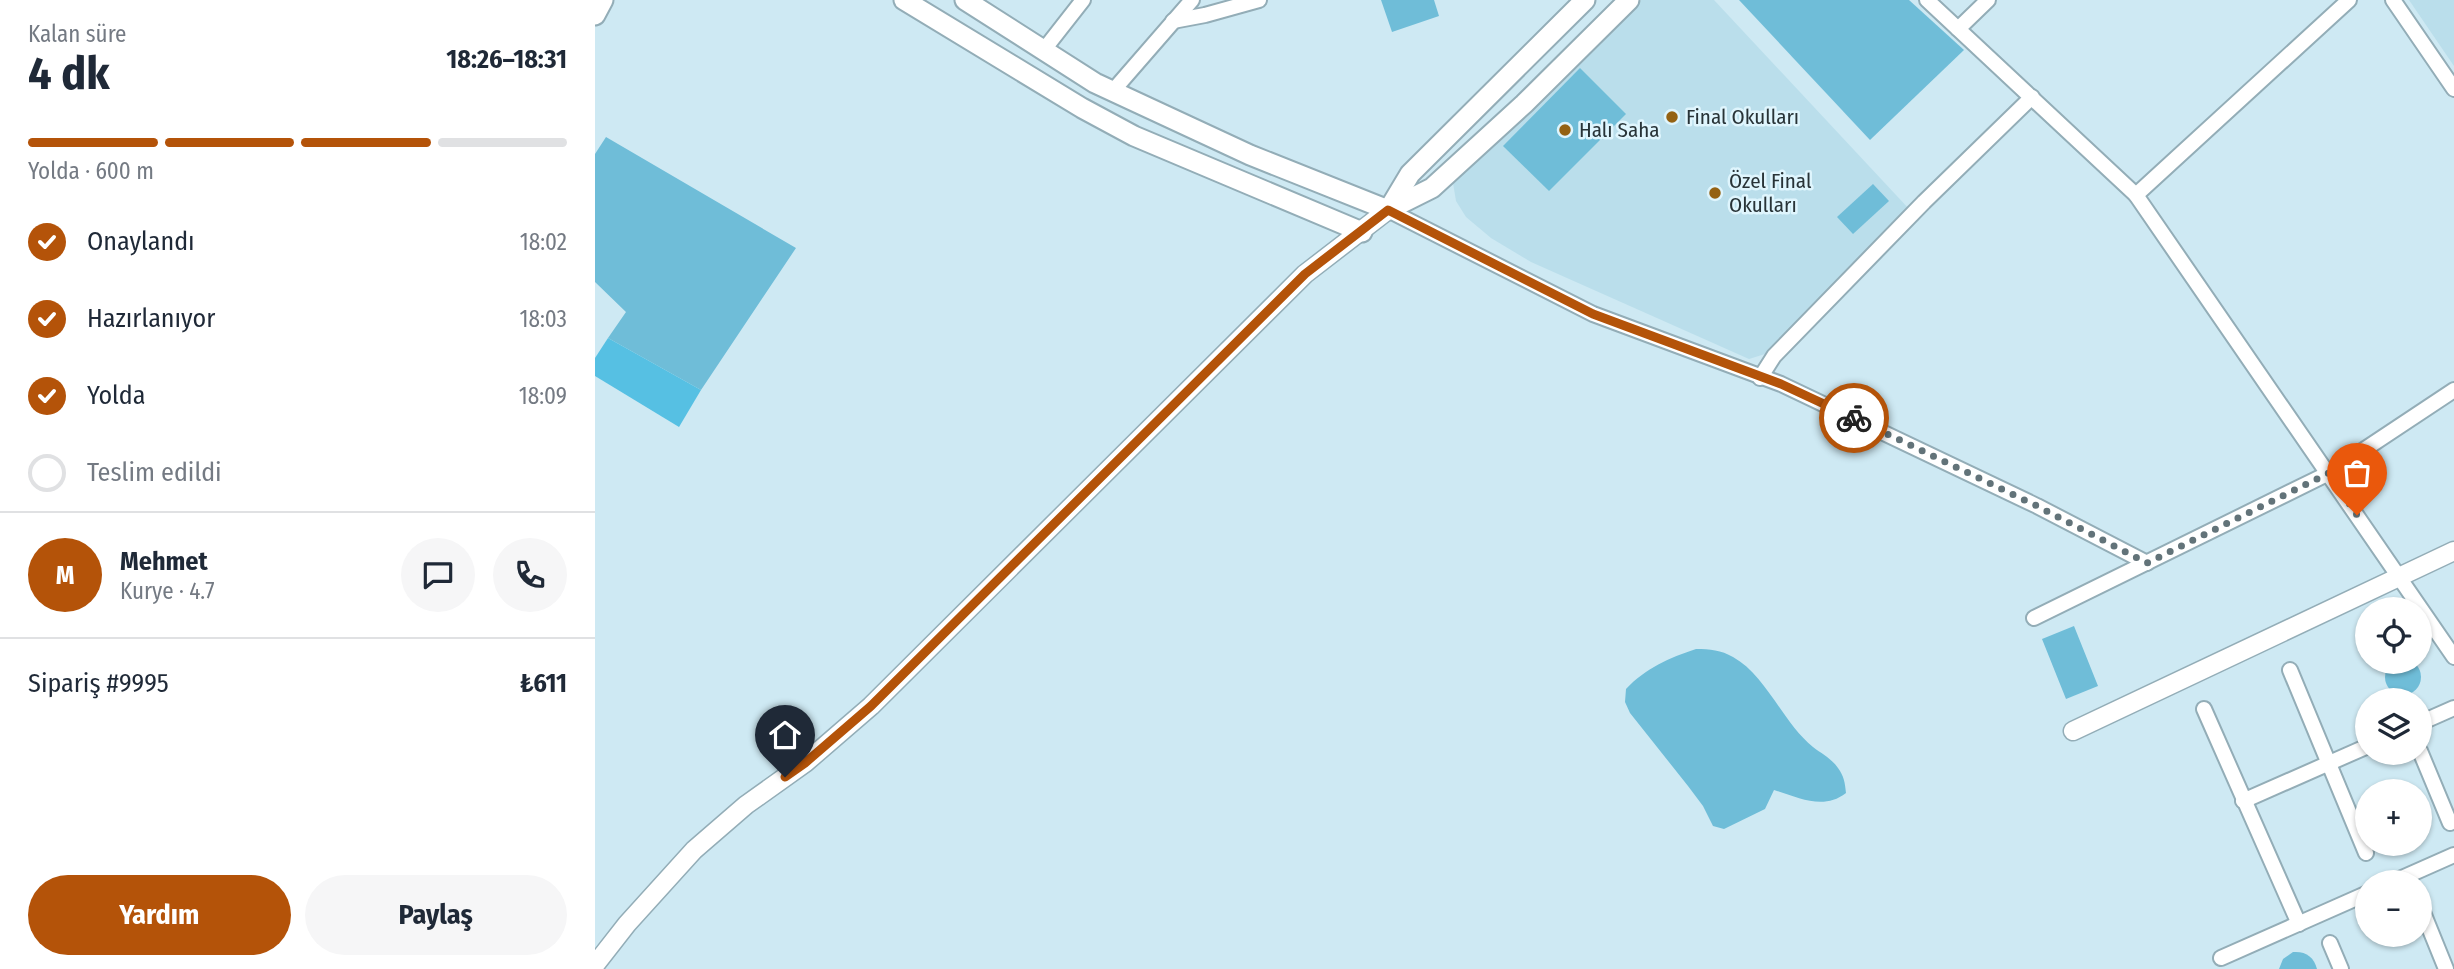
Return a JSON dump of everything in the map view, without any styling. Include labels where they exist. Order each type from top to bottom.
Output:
[{"type":"main road","points":[[595,15],[603,0]]},
{"type":"main road","points":[[904,0],[1082,108],[1134,136],[1362,232]]},
{"type":"main road","points":[[965,0],[1112,92],[1250,155],[1388,210],[1432,188],[1524,104],[1629,0]]},
{"type":"main road","points":[[1388,210],[1410,174],[1585,0]]},
{"type":"street","points":[[1043,51],[1083,0]]},
{"type":"street","points":[[1112,92],[1192,0]]},
{"type":"street","points":[[1173,21],[1259,0]]},
{"type":"street","points":[[1927,0],[2136,195],[2454,657]]},
{"type":"street","points":[[1958,29],[1988,0]]},
{"type":"street","points":[[2136,195],[2349,0]]},
{"type":"street","points":[[2393,0],[2454,89]]},
{"type":"street","points":[[1759,378],[1774,356],[1924,202],[2032,97]]},
{"type":"street","points":[[595,965],[627,924],[694,850],[746,805],[805,763],[871,706],[1305,274],[1388,210],[1593,314],[1781,384],[1892,435],[2147,563]]},
{"type":"street","points":[[2034,618],[2329,473],[2454,390]]},
{"type":"street","points":[[2073,731],[2454,551]]},
{"type":"street","points":[[2290,670],[2355,827]]},
{"type":"street","points":[[2432,718],[2454,708]]},
{"type":"street","points":[[2204,709],[2299,924]]},
{"type":"street","points":[[2243,801],[2355,752]]},
{"type":"street","points":[[2426,765],[2451,823]]},
{"type":"street","points":[[2426,870],[2454,855]]},
{"type":"street","points":[[2221,958],[2355,899]]},
{"type":"street","points":[[2432,935],[2446,969]]},
{"type":"street","points":[[2330,943],[2341,969]]},
{"type":"shaded area","points":[[1381,0],[1434,0],[1439,16],[1392,32]]},
{"type":"shaded area","name":"Final Okulları","points":[[1641,0],[1714,0],[1910,210],[1765,354],[1749,359],[1531,262],[1491,238],[1466,217],[1456,201],[1453,183]]},
{"type":"shaded area","points":[[1739,0],[1909,0],[1964,50],[1870,140]]},
{"type":"shaded area","points":[[2409,0],[2454,0],[2454,66]]},
{"type":"shaded area","name":"Halı Saha","points":[[1580,68],[1626,114],[1549,191],[1503,146]]},
{"type":"shaded area","points":[[606,137],[796,248],[701,390],[608,338],[626,312],[595,282],[595,154]]},
{"type":"shaded area","points":[[1873,184],[1889,201],[1853,234],[1837,217]]},
{"type":"shaded area","points":[[608,338],[701,390],[679,427],[595,376],[595,358]]},
{"type":"shaded area","points":[[2074,626],[2098,686],[2066,699],[2042,639]]},
{"type":"shaded area","points":[[1696,649],[1724,653],[1745,665],[1802,737],[1840,771],[1846,793],[1819,802],[1774,790],[1765,809],[1724,829],[1713,826],[1703,806],[1630,713],[1625,702],[1626,689],[1650,669]]},
{"type":"shaded area","points":[[2385,674],[2421,674],[2417,688],[2389,688],[2386,684]]},
{"type":"shaded area","points":[[2293,952],[2309,956],[2317,969],[2279,969],[2283,959]]},
{"type":"way so far","points":[[1854,418],[2037,506],[2147,563],[2329,473],[2357,515]]},
{"type":"place","name":"Final Okulları","points":[[1672,117]]},
{"type":"place","name":"Halı Saha","points":[[1565,130]]},
{"type":"place","name":"Özel Final Okulları","points":[[1715,193]]},
{"type":"route","points":[[785,777],[871,706],[1305,274],[1388,210],[1593,314],[1781,384],[1854,418]]}]
